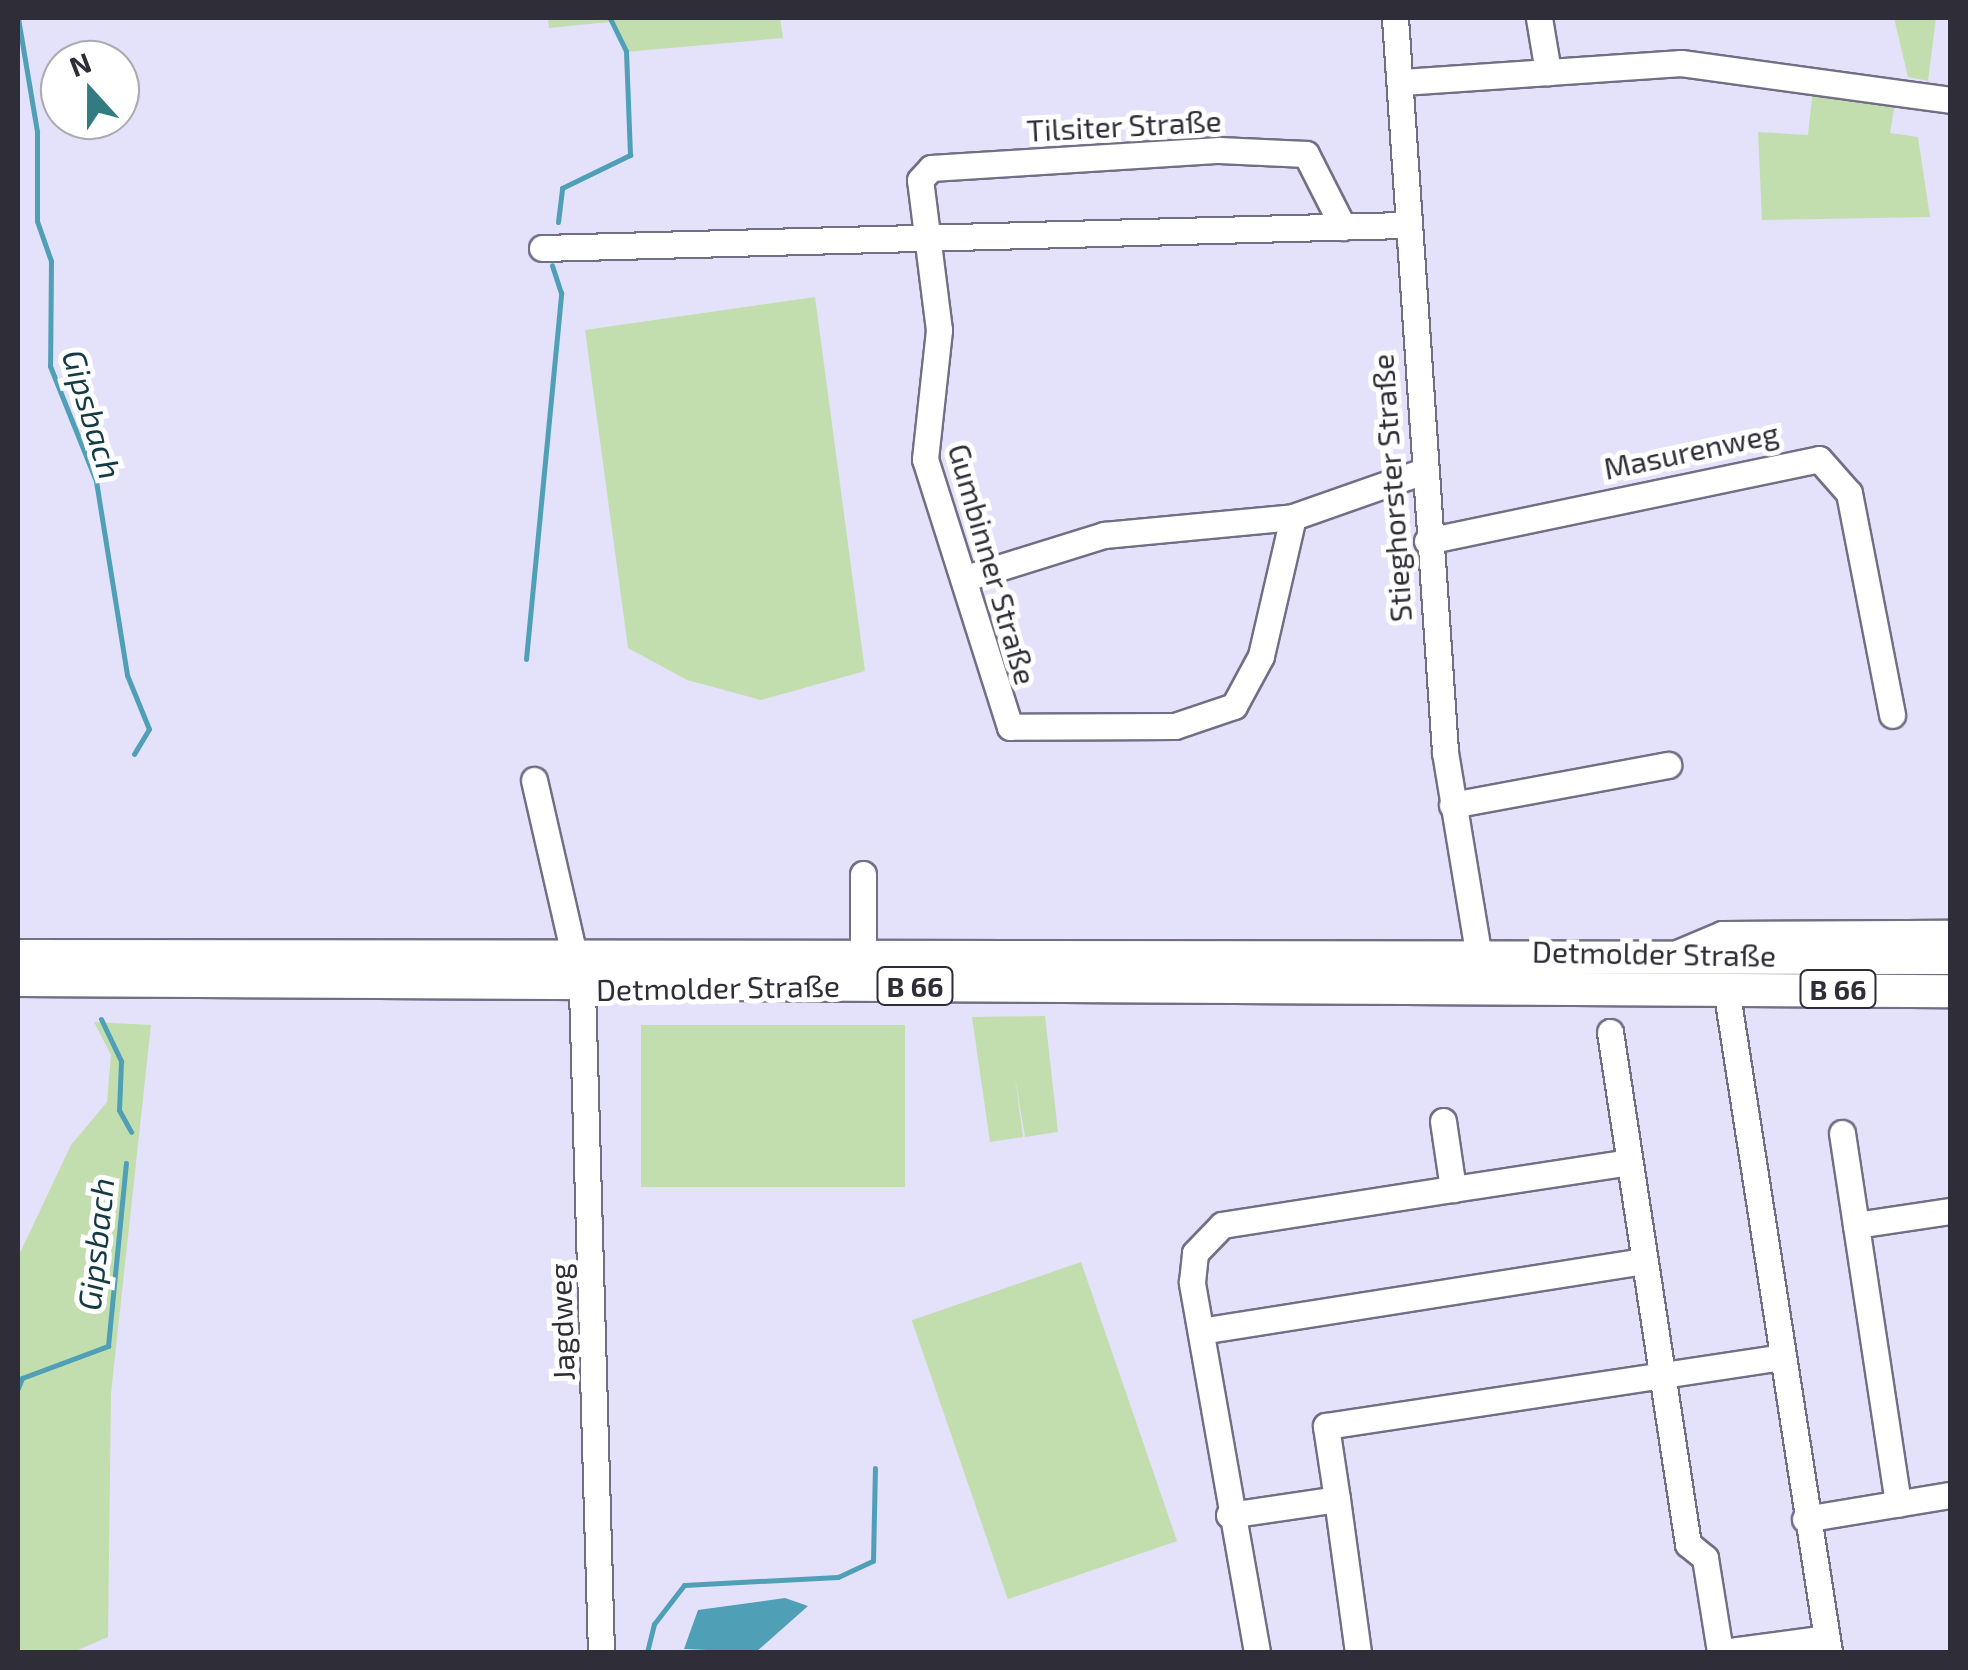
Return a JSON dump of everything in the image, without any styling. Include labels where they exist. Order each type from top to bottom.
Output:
[{"type":"main road","name":"Detmolder Straße","points":[[18,956],[1478,951],[1950,958]]},
{"type":"main road","points":[[1478,951],[1478,984]]},
{"type":"main road","points":[[574,954],[582,989]]},
{"type":"main road","points":[[1726,954],[1726,988]]},
{"type":"main road","name":"Detmolder Straße","points":[[18,980],[582,989],[1478,984],[1950,991]]},
{"type":"street","name":"Stieghorster Straße","points":[[1395,18],[1402,82],[1405,225],[1427,541],[1452,805],[1478,951]]},
{"type":"street","points":[[1539,18],[1548,72]]},
{"type":"street","points":[[1402,82],[1548,72],[1753,68],[1950,100]]},
{"type":"street","name":"Tilsiter Straße","points":[[927,232],[920,180],[931,168],[1219,150],[1306,154],[1343,227]]},
{"type":"street","points":[[542,248],[927,232],[1405,225]]},
{"type":"street","name":"Gumbinner Straße","points":[[927,232],[939,330],[924,460],[966,578],[1010,727],[1210,720],[1249,688],[1292,517]]},
{"type":"street","name":"Masurenweg","points":[[1427,541],[1819,459],[1849,494],[1892,714]]},
{"type":"street","points":[[966,578],[1104,535],[1292,517],[1421,472]]},
{"type":"street","points":[[1452,805],[1668,765]]},
{"type":"street","points":[[534,780],[574,954]]},
{"type":"street","points":[[862,874],[863,954]]},
{"type":"street","points":[[1677,953],[1722,934],[1950,933]]},
{"type":"street","points":[[1610,1032],[1688,1544],[1706,1558],[1722,1652],[1827,1646],[1804,1518],[1726,988]]},
{"type":"street","name":"Jagdweg","points":[[582,989],[601,1652]]},
{"type":"street","points":[[1443,1121],[1453,1189]]},
{"type":"street","points":[[1842,1133],[1898,1504]]},
{"type":"street","points":[[1257,1652],[1229,1515],[1192,1272],[1212,1230],[1629,1162]]},
{"type":"street","points":[[1856,1225],[1950,1211]]},
{"type":"street","points":[[1201,1331],[1645,1261]]},
{"type":"street","points":[[1358,1652],[1326,1426],[1780,1357]]},
{"type":"street","points":[[1804,1518],[1950,1495]]},
{"type":"street","points":[[1229,1515],[1336,1499]]},
{"type":"green space","points":[[548,18],[780,18],[783,38],[625,52],[610,22],[549,28]]},
{"type":"green space","points":[[1894,18],[1936,18],[1928,81],[1908,77]]},
{"type":"green space","points":[[1813,89],[1895,103],[1890,133],[1918,137],[1930,217],[1762,220],[1758,132],[1808,135]]},
{"type":"green space","points":[[815,297],[865,671],[761,700],[687,680],[628,648],[585,330]]},
{"type":"green space","points":[[1045,1016],[1058,1132],[1025,1137],[1015,1077],[1023,1137],[990,1142],[972,1017]]},
{"type":"green space","points":[[94,1022],[151,1025],[111,1393],[108,1637],[73,1652],[18,1652],[18,1257],[71,1145],[107,1102],[111,1055]]},
{"type":"green space","points":[[641,1025],[905,1025],[905,1187],[641,1187]]},
{"type":"green space","points":[[1081,1262],[1177,1541],[1008,1599],[912,1320]]},
{"type":"water","points":[[785,1598],[808,1606],[756,1652],[684,1649],[698,1610]]},
{"type":"waterway","name":"Gipsbach","points":[[18,18],[37,132],[37,221],[51,261],[50,366],[96,481],[127,675],[149,729],[134,754]]},
{"type":"waterway","points":[[558,222],[562,188],[630,155],[626,51],[610,18]]},
{"type":"waterway","points":[[526,659],[561,293],[552,265]]},
{"type":"waterway","name":"Gipsbach","points":[[101,1019],[121,1061],[119,1110],[131,1132]]},
{"type":"waterway","name":"Gipsbach","points":[[18,1388],[22,1378],[108,1346],[126,1163]]},
{"type":"waterway","points":[[647,1652],[654,1624],[684,1585],[838,1577],[873,1561],[875,1468]]}]
